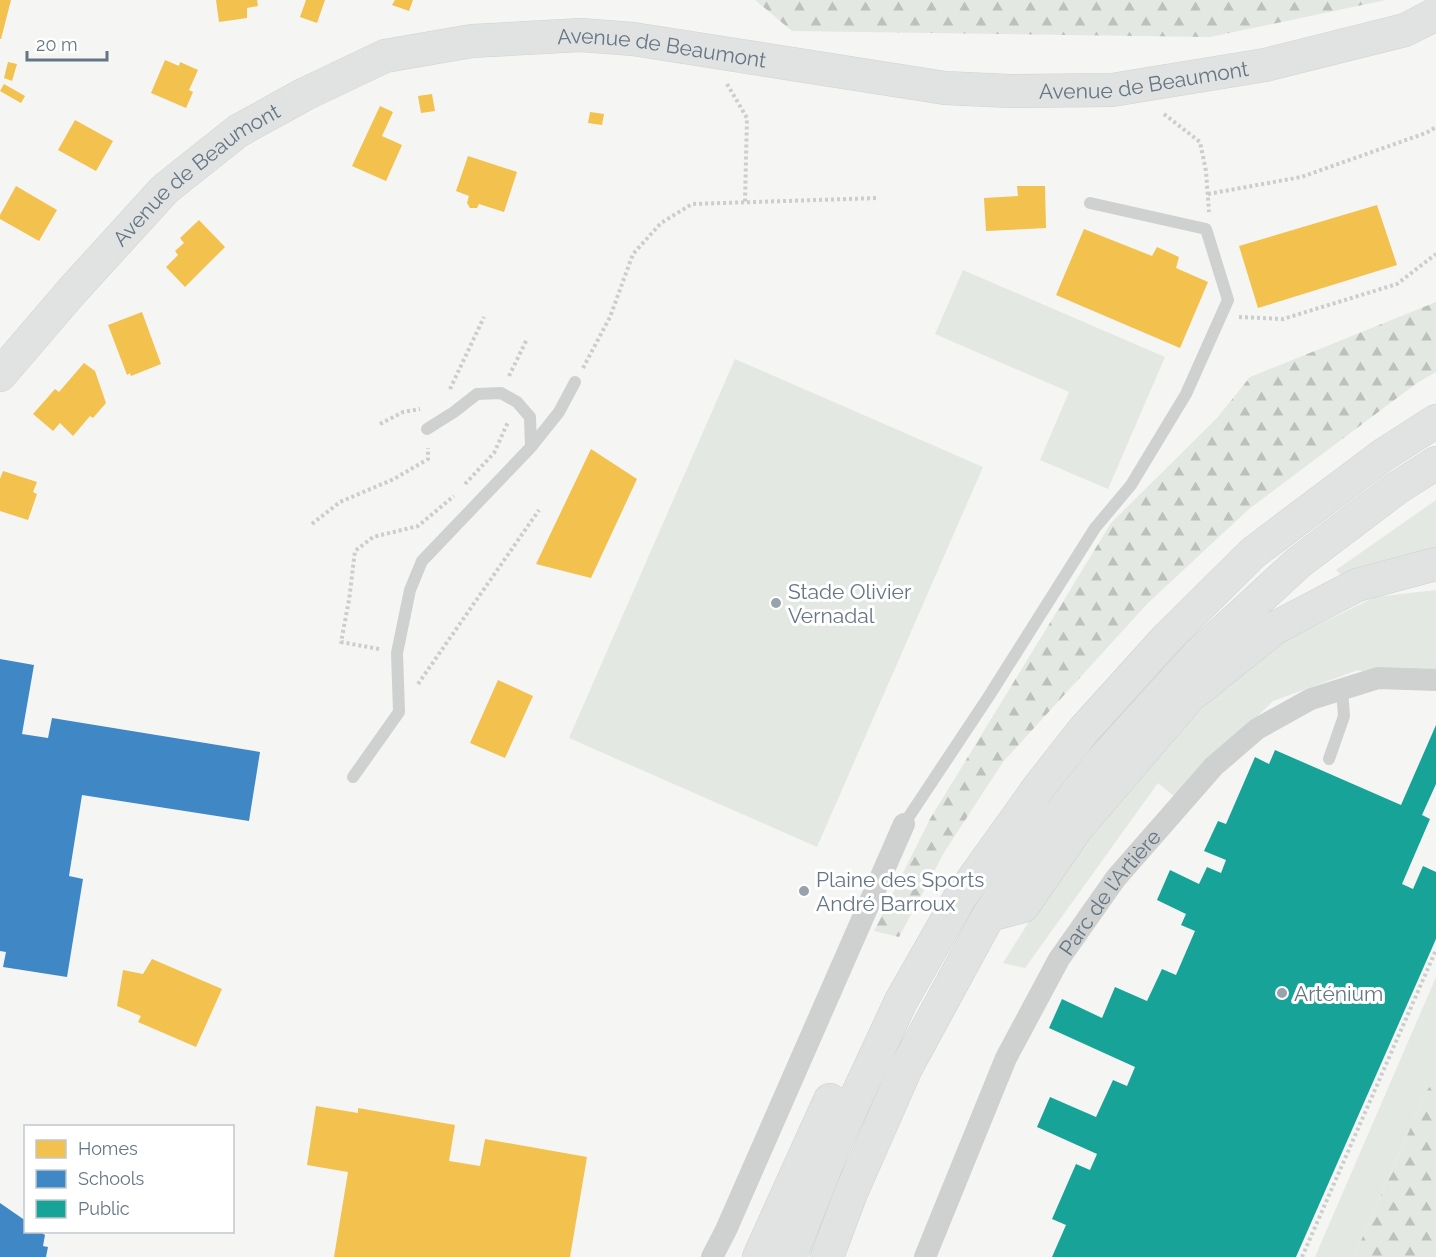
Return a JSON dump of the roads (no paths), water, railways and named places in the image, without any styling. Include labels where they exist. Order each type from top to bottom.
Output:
[{"type":"main road","name":"Avenue de Beaumont","points":[[0,375],[72,291],[165,189],[238,131],[306,94],[385,56],[472,41],[581,35],[633,39],[945,88],[1010,91],[1112,90],[1265,65],[1405,30],[1436,14]]},
{"type":"main road","points":[[1383,455],[1436,400]]},
{"type":"main road","points":[[790,1257],[834,1145],[900,1001],[959,899],[1038,787],[1083,731],[1167,638],[1254,552],[1383,455],[1436,421]]},
{"type":"main road","points":[[827,1257],[851,1193],[906,1068],[989,915],[1030,854],[1101,762],[1197,656],[1298,563],[1397,488],[1436,463]]},
{"type":"main road","points":[[989,915],[1023,906],[1076,829],[1189,697],[1275,628],[1357,585],[1436,564]]},
{"type":"main road","points":[[759,1257],[870,1015],[900,1001]]},
{"type":"street","name":"Parc de l'Artière","points":[[925,1257],[1006,1058],[1059,959],[1116,878],[1214,766],[1257,729],[1311,699],[1378,678],[1436,680]]},
{"type":"street","points":[[712,1257],[777,1115],[904,824]]},
{"type":"lane","points":[[904,824],[1095,528],[1131,485],[1186,393],[1228,300],[1206,229],[1090,203]]},
{"type":"lane","points":[[353,777],[399,712],[397,652],[410,590],[422,561],[531,447],[559,412],[575,382]]},
{"type":"lane","points":[[427,429],[477,394],[501,393],[517,402],[530,417],[531,447]]},
{"type":"lane","points":[[1329,759],[1344,716],[1342,690]]},
{"type":"place","name":"Stade Olivier Vernadal","points":[[776,603]]},
{"type":"place","name":"Plaine des Sports André Barroux","points":[[804,891]]},
{"type":"place","name":"Arténium","points":[[1282,993]]}]
